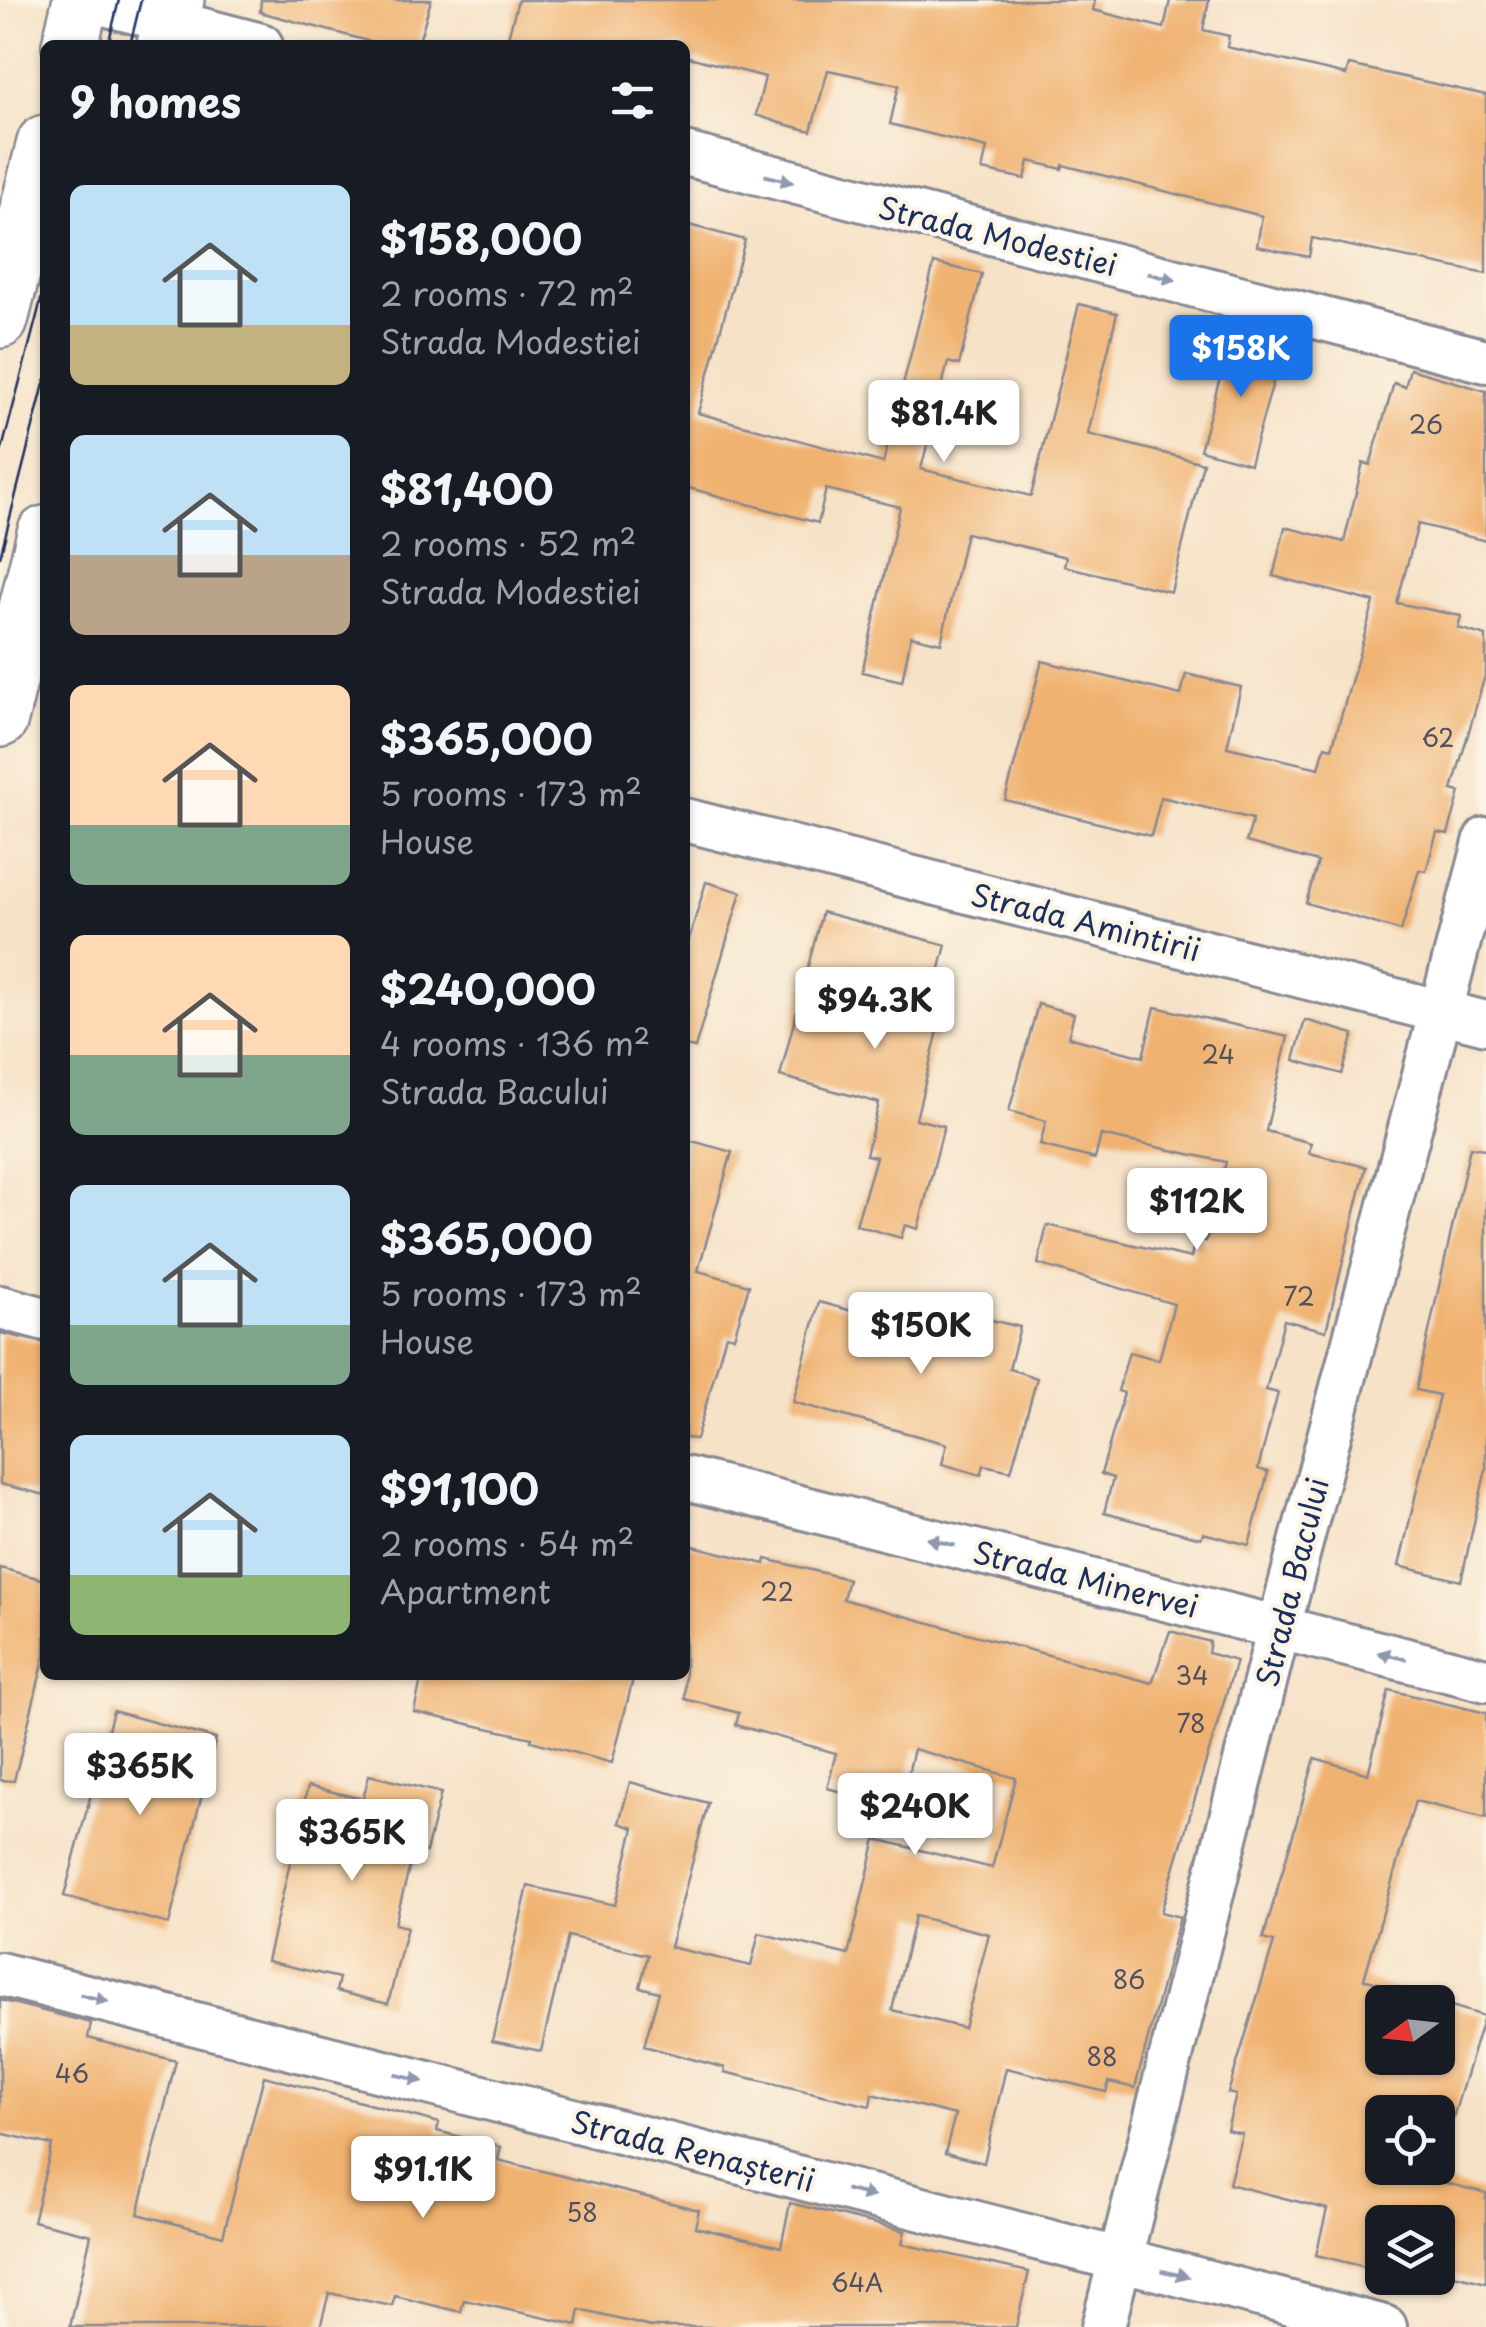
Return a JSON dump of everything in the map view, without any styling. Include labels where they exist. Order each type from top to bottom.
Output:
[{"type":"main road","points":[[72,40],[85,0]]},
{"type":"main road","points":[[0,320],[40,163]]},
{"type":"main road","points":[[0,719],[20,652],[40,558]]},
{"type":"street","points":[[85,0],[242,40]]},
{"type":"street","name":"Strada Modestiei","points":[[690,155],[1486,361]]},
{"type":"street","name":"Strada Amintirii","points":[[690,821],[1486,1022]]},
{"type":"street","name":"Strada Bacului","points":[[1104,2327],[1278,1627],[1486,840]]},
{"type":"street","points":[[0,1308],[40,1318]]},
{"type":"street","name":"Strada Minervei","points":[[690,1479],[1486,1680]]},
{"type":"street","name":"Strada Renașterii","points":[[0,1974],[1386,2327]]},
{"type":"building","points":[[261,0],[431,0],[419,40],[364,40],[260,12]]},
{"type":"building","points":[[518,0],[1095,0],[1093,10],[1164,28],[1170,0],[1209,0],[1203,30],[1229,36],[1227,47],[1346,75],[1349,65],[1486,95],[1486,274],[1312,238],[1309,257],[1257,246],[1262,216],[1063,165],[1062,169],[1029,161],[1025,179],[982,170],[987,148],[890,124],[899,85],[828,70],[811,131],[756,115],[765,77],[690,57],[690,40],[507,40]]},
{"type":"building","points":[[690,225],[745,240],[698,413],[883,463],[934,263],[982,274],[959,365],[948,362],[921,469],[1031,496],[1079,304],[1117,313],[1088,434],[1203,463],[1171,592],[1064,566],[1066,557],[966,533],[941,643],[911,636],[902,681],[862,672],[900,507],[826,489],[818,523],[690,488]]},
{"type":"building","points":[[1232,335],[1282,350],[1250,464],[1200,450]]},
{"type":"building","points":[[1410,369],[1486,391],[1486,541],[1418,524],[1397,603],[1461,616],[1458,628],[1486,636],[1486,672],[1452,790],[1460,792],[1448,834],[1437,832],[1426,871],[1419,870],[1401,931],[1306,903],[1318,862],[1246,842],[1253,819],[1161,797],[1151,836],[1005,800],[1042,661],[1181,695],[1186,674],[1241,687],[1227,747],[1319,768],[1325,746],[1332,748],[1374,602],[1273,576],[1285,527],[1344,542],[1363,463],[1370,465],[1394,383],[1405,387]]},
{"type":"building","points":[[706,882],[741,892],[695,1048],[690,1047],[690,936]]},
{"type":"building","points":[[822,912],[946,945],[934,992],[947,995],[916,1119],[944,1126],[918,1229],[905,1225],[901,1238],[856,1225],[876,1157],[866,1155],[879,1103],[780,1076]]},
{"type":"building","points":[[1038,1004],[1074,1014],[1068,1037],[1143,1057],[1155,1007],[1288,1037],[1266,1131],[1311,1143],[1309,1153],[1366,1167],[1326,1331],[1284,1320],[1266,1390],[1278,1393],[1258,1469],[1268,1472],[1249,1545],[1203,1533],[1201,1538],[1104,1513],[1113,1478],[1101,1474],[1124,1393],[1118,1391],[1129,1352],[1159,1360],[1174,1304],[1038,1264],[1047,1225],[1191,1258],[1195,1239],[1206,1241],[1226,1162],[1101,1135],[1095,1159],[1040,1145],[1046,1121],[1009,1111]]},
{"type":"building","points":[[1305,1020],[1354,1034],[1342,1074],[1294,1060]]},
{"type":"building","points":[[690,1140],[732,1152],[698,1271],[749,1285],[734,1337],[726,1335],[696,1439],[690,1438]]},
{"type":"building","points":[[1470,1147],[1486,1149],[1486,1469],[1461,1581],[1399,1566],[1439,1395],[1416,1390]]},
{"type":"building","points":[[876,1292],[1020,1327],[1009,1369],[1037,1378],[1011,1471],[984,1465],[981,1475],[942,1464],[947,1444],[793,1402],[819,1302],[870,1316]]},
{"type":"building","points":[[0,1333],[40,1342],[40,1494],[0,1484]]},
{"type":"building","points":[[690,1545],[848,1579],[843,1599],[1152,1683],[1170,1631],[1210,1642],[1208,1653],[1236,1661],[1161,1912],[1180,1917],[1135,2088],[1109,2082],[1106,2092],[1006,2068],[984,2163],[945,2153],[955,2115],[872,2094],[870,2106],[724,2072],[725,2068],[644,2046],[659,1992],[640,1987],[648,1955],[568,1936],[541,2051],[492,2041],[528,1886],[615,1905],[634,1828],[619,1823],[630,1782],[708,1803],[670,1947],[751,1966],[759,1933],[848,1955],[876,1839],[992,1868],[1016,1778],[914,1749],[900,1807],[827,1788],[836,1753],[736,1725],[739,1713],[685,1699],[685,1680],[690,1680]],"holes":[[[915,1916],[989,1934],[964,2028],[892,2010]]]},
{"type":"building","points":[[0,1568],[40,1579],[40,1675],[14,1781],[0,1780]]},
{"type":"building","points":[[421,1680],[633,1680],[612,1763],[531,1741],[532,1738],[414,1712]]},
{"type":"building","points":[[1389,1690],[1486,1713],[1486,1818],[1415,1801],[1364,1979],[1383,1985],[1365,1985],[1365,2075],[1455,2075],[1455,2007],[1484,2016],[1455,2111],[1455,2095],[1365,2095],[1365,2185],[1454,2185],[1486,2193],[1486,2283],[1455,2275],[1455,2205],[1365,2205],[1365,2267],[1316,2255],[1327,2209],[1229,2184],[1242,2134],[1227,2130],[1236,2095],[1228,2093],[1274,1942],[1263,1939],[1315,1758],[1368,1774]]},
{"type":"building","points":[[113,1711],[216,1739],[169,1924],[64,1896]]},
{"type":"building","points":[[369,1775],[441,1793],[426,1852],[414,1849],[395,1924],[407,1927],[388,2004],[336,1991],[339,1978],[267,1961],[308,1786],[363,1799]]},
{"type":"building","points":[[0,2000],[91,2023],[88,2038],[176,2061],[138,2214],[223,2236],[264,2076],[439,2123],[437,2131],[501,2147],[498,2160],[699,2210],[695,2227],[781,2247],[790,2203],[905,2231],[902,2244],[1029,2272],[1016,2327],[651,2327],[580,2310],[577,2325],[464,2300],[461,2312],[395,2296],[392,2306],[329,2293],[320,2327],[70,2327],[91,2235],[33,2221],[52,2145],[0,2133]]},
{"type":"tram line","points":[[109,40],[119,0]]},
{"type":"tram line","points":[[131,40],[141,0]]},
{"type":"tram line","points":[[0,457],[40,304]]},
{"type":"tram line","points":[[0,557],[40,400]]}]
